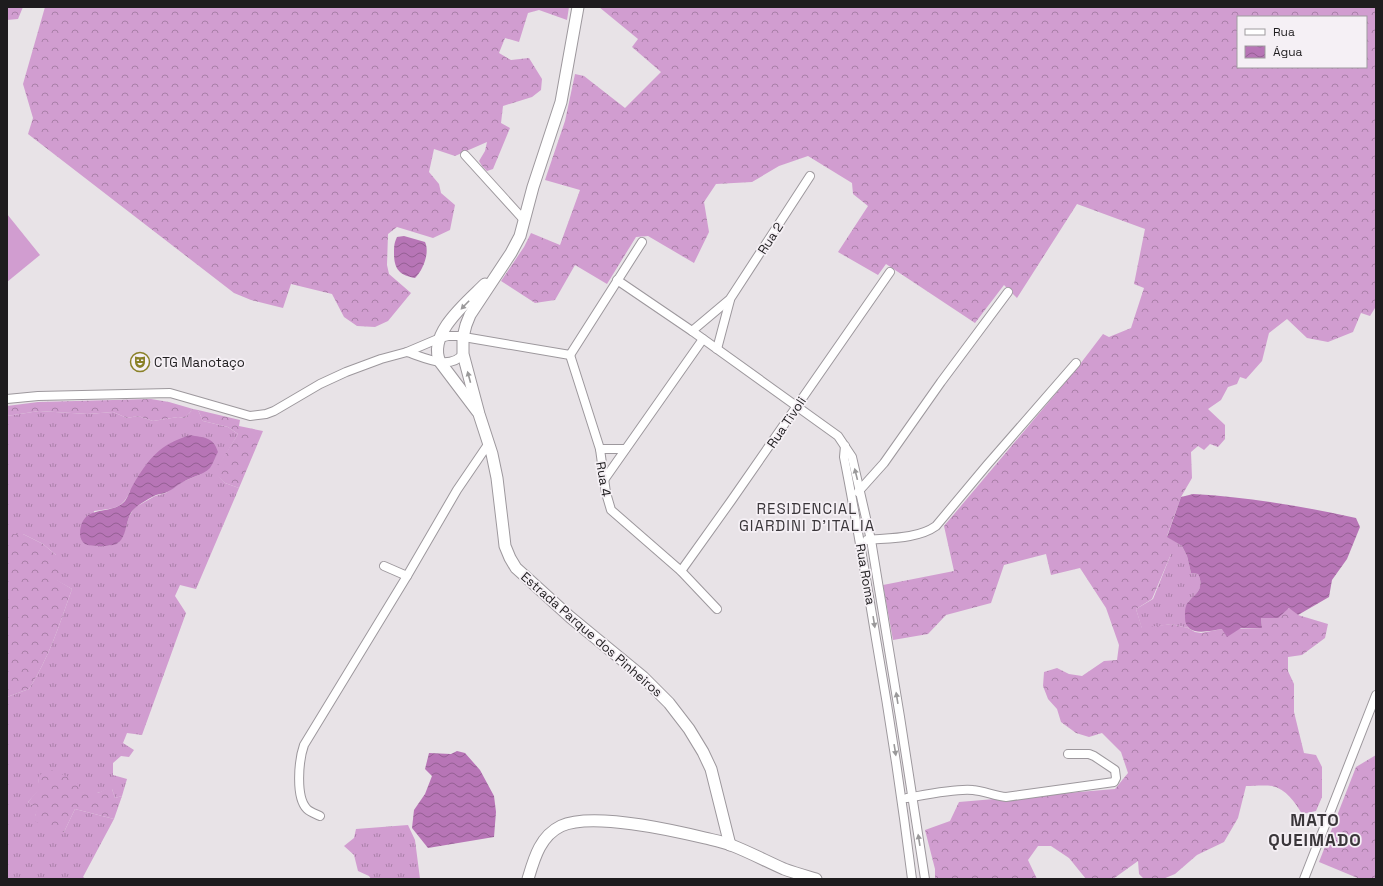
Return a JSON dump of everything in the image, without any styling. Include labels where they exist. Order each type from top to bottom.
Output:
[{"type":"street","name":"Estrada Parque dos Pinheiros","points":[[578,7],[561,102],[516,245],[470,315],[463,337],[463,354],[479,414],[489,443],[497,478],[504,537],[510,558],[516,568],[526,578],[570,617],[643,677],[669,703],[689,729],[703,752],[710,769],[730,844]]},
{"type":"street","points":[[465,155],[524,220]]},
{"type":"street","name":"Rua 2","points":[[692,331],[730,299],[810,176]]},
{"type":"street","points":[[7,399],[38,396],[170,392],[250,416],[266,414],[274,411],[320,384],[339,375],[381,359],[407,352],[440,338],[453,335],[570,355],[642,242]]},
{"type":"street","name":"Estrada Parque dos Pinheiros","points":[[479,414],[440,362],[436,349],[448,322],[502,267]]},
{"type":"street","name":"Rua Tivoli","points":[[681,571],[890,272]]},
{"type":"street","points":[[617,280],[692,331],[838,436],[845,446]]},
{"type":"street","points":[[852,496],[860,491],[888,457],[941,382],[1008,292]]},
{"type":"street","name":"Rua 2","points":[[717,349],[730,299]]},
{"type":"street","points":[[604,480],[703,339]]},
{"type":"street","points":[[407,352],[440,362],[457,360],[463,354]]},
{"type":"street","name":"Rua 4","points":[[570,355],[600,450],[606,493],[612,510],[681,571],[717,609]]},
{"type":"street","points":[[860,541],[919,535],[929,532],[936,526],[997,453],[1076,363]]},
{"type":"street","points":[[320,816],[310,811],[303,804],[301,797],[299,766],[300,754],[304,745],[407,576],[457,490],[489,443]]},
{"type":"street","name":"Rua Roma","points":[[845,446],[852,456],[871,540],[925,879]]},
{"type":"street","name":"Rua Roma","points":[[845,446],[844,457],[860,541],[890,719],[912,879]]},
{"type":"street","points":[[600,450],[625,449]]},
{"type":"street","points":[[384,566],[407,576]]},
{"type":"street","points":[[1304,879],[1376,695]]},
{"type":"street","points":[[890,719],[900,717]]},
{"type":"street","points":[[902,799],[964,789],[1006,797],[1114,782],[1116,778],[1114,770],[1094,756],[1089,754],[1068,754]]},
{"type":"street","points":[[528,879],[535,857],[548,836],[560,827],[571,822],[593,821],[618,822],[676,831],[730,844],[799,876],[816,879]]},
{"type":"green space","points":[[7,7],[23,7],[18,19],[7,20]]},
{"type":"green space","points":[[45,7],[569,7],[567,20],[539,10],[528,13],[519,42],[505,38],[499,53],[511,60],[529,58],[542,79],[541,90],[532,97],[503,106],[501,123],[510,128],[493,169],[487,171],[479,161],[485,151],[487,142],[455,156],[434,149],[429,172],[439,184],[441,193],[455,205],[450,230],[433,238],[397,227],[388,234],[387,265],[389,274],[411,293],[388,321],[375,327],[357,326],[344,317],[332,294],[291,284],[283,308],[251,300],[234,293],[28,134],[33,118],[23,84]]},
{"type":"green space","points":[[599,7],[1376,7],[1376,308],[1370,316],[1361,313],[1353,332],[1328,342],[1307,338],[1287,319],[1269,333],[1262,361],[1246,379],[1240,377],[1237,384],[1228,387],[1221,400],[1208,409],[1225,425],[1225,439],[1218,447],[1210,444],[1204,450],[1198,446],[1191,452],[1192,478],[1181,497],[1167,536],[1171,539],[1171,554],[1152,599],[1136,609],[1142,628],[1171,624],[1201,633],[1222,629],[1262,628],[1261,618],[1290,608],[1298,615],[1328,624],[1325,638],[1302,655],[1288,657],[1288,671],[1294,684],[1294,712],[1304,753],[1316,755],[1322,767],[1322,797],[1316,811],[1302,814],[1286,793],[1272,786],[1246,786],[1238,818],[1224,842],[1197,855],[1175,874],[1163,879],[1144,879],[1139,874],[1138,861],[1113,879],[1086,879],[1069,858],[1051,846],[1038,846],[1028,860],[1037,879],[935,879],[935,869],[925,830],[950,821],[959,802],[1115,789],[1128,773],[1121,752],[1102,733],[1089,737],[1076,733],[1061,722],[1057,709],[1048,699],[1043,686],[1044,672],[1057,668],[1069,674],[1082,676],[1104,661],[1117,660],[1119,645],[1106,608],[1080,568],[1051,575],[1046,554],[1004,565],[991,603],[946,615],[928,634],[893,640],[883,585],[954,571],[944,526],[1074,372],[1103,334],[1109,337],[1131,328],[1144,288],[1134,284],[1145,229],[1077,204],[1017,298],[1004,285],[975,323],[886,264],[878,275],[838,252],[868,206],[853,194],[852,183],[808,156],[779,166],[752,182],[716,184],[704,202],[709,232],[694,263],[648,236],[636,237],[607,284],[575,265],[555,300],[535,303],[501,281],[524,247],[531,233],[560,245],[580,190],[545,180],[565,121],[575,74],[584,76],[625,108],[661,72],[632,47],[638,39]]},
{"type":"green space","points":[[7,214],[40,255],[7,282]]},
{"type":"green space","points":[[151,399],[169,402],[193,409],[185,418],[178,417],[153,421],[138,416],[127,418],[113,412],[88,414],[39,411],[7,416],[7,406],[38,402]]},
{"type":"green space","points":[[193,409],[198,410],[203,421],[228,427],[238,434],[215,472],[225,483],[239,488],[196,589],[180,585],[175,596],[186,613],[142,735],[127,733],[123,743],[134,750],[129,757],[121,756],[113,763],[113,775],[127,779],[122,796],[115,798],[112,789],[107,789],[97,793],[83,793],[38,778],[40,789],[28,802],[38,809],[35,816],[64,832],[75,809],[114,819],[83,877],[86,879],[7,879],[7,697],[29,689],[48,653],[72,589],[56,580],[56,555],[43,544],[23,534],[7,534],[7,416],[39,411],[88,414],[113,412],[127,418],[138,416],[153,421],[178,417],[185,418]],"holes":[[[201,474],[182,482],[166,493],[155,496],[134,508],[129,517],[123,536],[118,543],[108,546],[89,545],[94,511],[120,505],[124,502],[130,491]]]},
{"type":"green space","points":[[198,410],[240,420],[239,426],[263,431],[239,488],[225,483],[214,472],[238,434],[228,427],[203,421]]},
{"type":"green space","points":[[7,534],[23,534],[43,544],[56,555],[63,567],[57,580],[72,589],[48,653],[29,689],[7,697]]},
{"type":"green space","points":[[1171,539],[1182,546],[1187,556],[1191,573],[1198,574],[1200,580],[1199,590],[1187,605],[1186,621],[1188,628],[1171,624],[1142,629],[1136,609],[1153,599],[1171,554]]},
{"type":"green space","points":[[1376,755],[1376,879],[1360,879],[1319,862],[1356,767]]},
{"type":"green space","points":[[46,768],[76,780],[82,792],[98,793],[106,789],[112,789],[115,798],[122,796],[114,819],[75,809],[64,832],[48,829],[35,821],[37,809],[28,802],[39,789],[38,778]]},
{"type":"green space","points":[[408,825],[415,840],[420,879],[371,879],[369,876],[358,871],[354,855],[344,846],[354,838],[356,829]]},
{"type":"water","points":[[404,236],[425,242],[427,251],[425,261],[421,271],[415,278],[401,273],[396,267],[394,259],[395,241],[397,237]]},
{"type":"water","points":[[190,435],[204,437],[211,440],[216,447],[218,452],[210,468],[186,480],[167,492],[156,495],[135,508],[130,516],[123,536],[118,543],[102,546],[85,544],[82,541],[80,534],[85,518],[91,514],[119,506],[127,498],[144,467],[156,454],[170,443]]},
{"type":"water","points":[[1193,494],[1234,497],[1275,503],[1356,518],[1360,527],[1347,559],[1332,580],[1329,597],[1298,615],[1289,608],[1278,618],[1261,618],[1262,628],[1241,628],[1227,637],[1222,629],[1198,632],[1188,628],[1185,616],[1186,608],[1188,603],[1198,591],[1200,578],[1198,574],[1191,573],[1187,556],[1182,546],[1167,537],[1181,497]]},
{"type":"water","points":[[457,751],[465,753],[480,770],[494,796],[496,812],[494,837],[428,848],[412,828],[414,810],[425,794],[432,776],[425,769],[429,753],[451,754]]},
{"type":"place","name":"CTG Manotaço","points":[[140,362]]},
{"type":"district","name":"RESIDENCIAL GIARDINI D'ITALIA","points":[[807,518]]},
{"type":"district","name":"MATO QUEIMADO","points":[[1315,830]]}]
